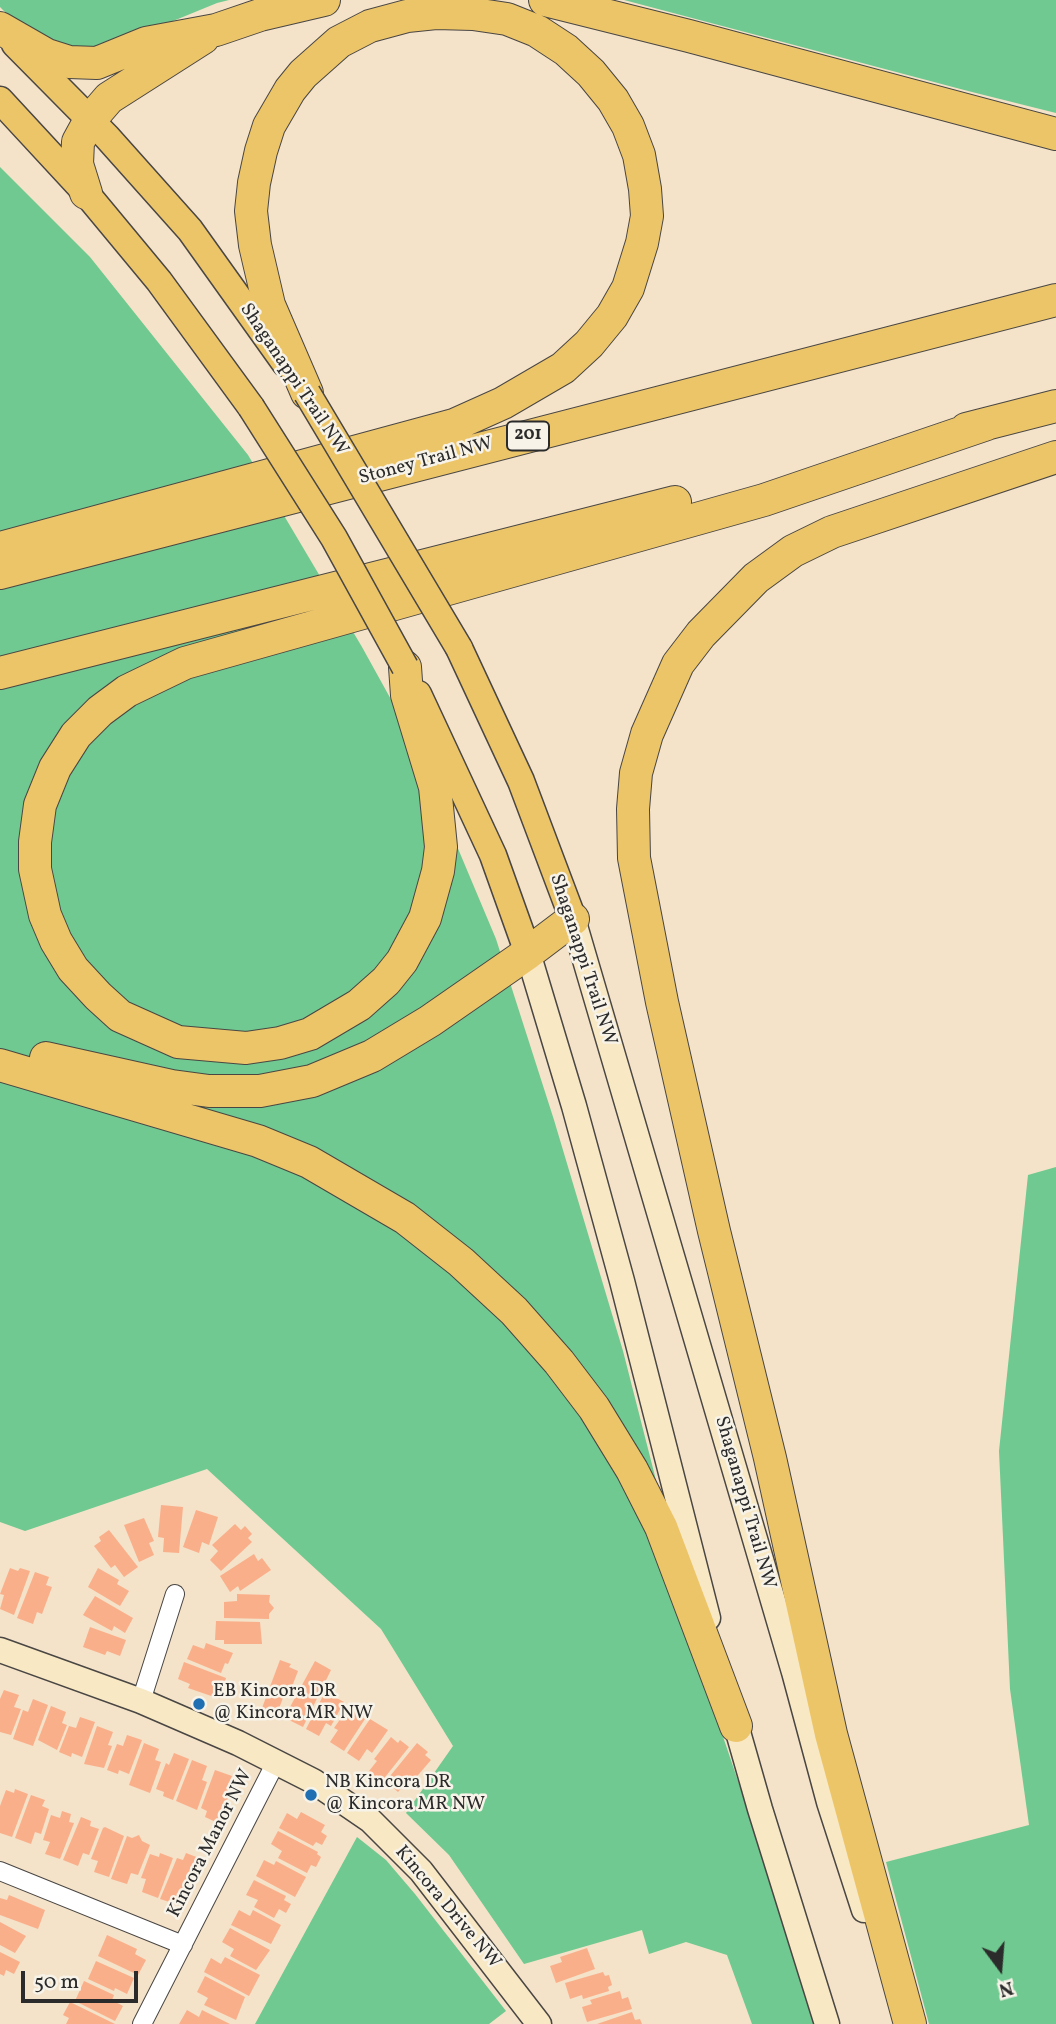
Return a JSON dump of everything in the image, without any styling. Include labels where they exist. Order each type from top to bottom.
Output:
[{"type":"highway","points":[[0,28],[47,55],[69,62],[97,63],[146,43],[216,30],[260,15],[324,0]]},
{"type":"highway","points":[[545,0],[1056,134]]},
{"type":"highway","points":[[0,548],[454,425],[503,403],[563,368],[589,344],[612,317],[642,243],[647,216],[639,155],[628,125],[613,100],[566,50],[537,31],[507,19],[472,14],[427,14],[407,16],[370,26],[340,42],[303,74],[278,108],[269,126],[254,183],[251,211],[255,245],[269,305],[307,393]]},
{"type":"highway","points":[[86,193],[77,164],[78,142],[90,120],[109,97],[216,30]]},
{"type":"highway","name":"Stoney Trail NW","points":[[0,573],[1056,300]]},
{"type":"highway","points":[[0,673],[1056,406]]},
{"type":"highway","points":[[405,667],[407,695],[435,786],[441,846],[438,871],[425,918],[402,961],[386,981],[359,1004],[310,1034],[280,1043],[246,1048],[178,1042],[120,1016],[73,970],[56,941],[45,915],[35,869],[35,842],[40,805],[55,768],[76,735],[100,711],[127,691],[185,663],[764,500],[987,424]]},
{"type":"highway","points":[[910,2024],[831,1734],[770,1458],[714,1231],[662,1002],[634,858],[636,773],[647,734],[678,664],[726,607],[756,578],[793,551],[832,532],[1056,457]]},
{"type":"highway","points":[[0,1049],[172,1086],[236,1092],[312,1081],[372,1055],[430,1021],[573,919]]},
{"type":"highway","points":[[0,1065],[258,1141],[309,1162],[405,1218],[461,1262],[514,1311],[559,1362],[593,1408],[632,1470],[661,1527],[736,1726]]},
{"type":"main road","name":"Shaganappi Trail NW","points":[[0,28],[90,120],[190,230],[307,393],[459,648],[521,781],[573,919],[794,1672],[829,1802],[901,2024]]},
{"type":"main road","points":[[0,100],[86,193],[159,281],[251,407],[334,538],[405,667],[493,855],[528,953],[574,1106],[622,1281],[736,1726],[827,2024]]},
{"type":"main road","name":"Kincora Drive NW","points":[[0,1650],[141,1702],[237,1743],[313,1781],[370,1820],[421,1871],[538,2024]]},
{"type":"street","points":[[141,1702],[175,1594]]},
{"type":"street","name":"Kincora Manor NW","points":[[142,2024],[276,1762]]},
{"type":"street","name":"Kincora Manor NW","points":[[0,1871],[183,1945]]},
{"type":"green space","points":[[0,0],[229,0],[112,46],[72,51],[10,17],[0,7]]},
{"type":"green space","points":[[624,0],[1056,0],[1056,113],[968,91]]},
{"type":"green space","points":[[0,167],[90,257],[248,455],[409,732],[496,939],[554,1120],[623,1351],[717,1719],[817,2024],[752,2024],[727,1955],[686,1942],[649,1954],[642,1930],[524,1964],[449,1855],[406,1813],[453,1746],[381,1629],[207,1469],[25,1531],[0,1522]]},
{"type":"green space","points":[[1056,1167],[1056,2024],[929,2024],[886,1862],[1029,1825],[1010,1689],[999,1451],[1028,1175]]},
{"type":"green space","points":[[357,1837],[386,1860],[506,2011],[489,2024],[255,2024]]},
{"type":"building","points":[[161,1505],[183,1507],[179,1553],[163,1552],[164,1538],[158,1537]]},
{"type":"building","points":[[196,1510],[218,1517],[209,1545],[202,1542],[199,1553],[183,1547]]},
{"type":"building","points":[[144,1518],[154,1541],[149,1543],[154,1555],[139,1562],[124,1525]]},
{"type":"building","points":[[235,1524],[241,1530],[245,1526],[252,1534],[248,1538],[252,1542],[221,1571],[210,1560],[218,1551],[212,1545]]},
{"type":"building","points":[[109,1530],[138,1567],[124,1577],[115,1565],[111,1568],[94,1546],[101,1541],[99,1537]]},
{"type":"building","points":[[254,1554],[258,1561],[262,1558],[271,1570],[240,1591],[238,1586],[230,1592],[220,1576]]},
{"type":"building","points":[[10,1568],[30,1571],[14,1615],[0,1609],[4,1595],[0,1594]]},
{"type":"building","points":[[98,1568],[119,1580],[117,1584],[129,1591],[120,1606],[88,1587]]},
{"type":"building","points":[[35,1572],[49,1577],[46,1585],[52,1587],[42,1614],[37,1612],[33,1624],[17,1618]]},
{"type":"building","points":[[237,1594],[270,1595],[269,1602],[274,1608],[269,1619],[224,1618],[224,1602],[237,1601]]},
{"type":"building","points":[[95,1596],[133,1618],[125,1633],[114,1626],[112,1631],[83,1615]]},
{"type":"building","points":[[216,1621],[260,1622],[262,1644],[224,1644],[224,1640],[215,1640]]},
{"type":"building","points":[[90,1627],[126,1640],[120,1656],[107,1651],[105,1655],[83,1647]]},
{"type":"building","points":[[206,1643],[233,1653],[221,1673],[187,1659],[193,1645],[204,1649]]},
{"type":"building","points":[[280,1660],[291,1664],[289,1667],[298,1671],[288,1697],[284,1695],[277,1714],[262,1708]]},
{"type":"building","points":[[315,1661],[331,1670],[303,1727],[289,1720],[294,1709],[290,1707]]},
{"type":"building","points":[[184,1662],[226,1678],[220,1699],[188,1688],[190,1684],[178,1679]]},
{"type":"building","points":[[4,1690],[19,1695],[14,1707],[21,1709],[11,1735],[0,1732],[0,1699]]},
{"type":"building","points":[[325,1692],[344,1702],[331,1726],[326,1723],[319,1736],[306,1729]]},
{"type":"building","points":[[33,1699],[48,1705],[33,1746],[13,1739],[23,1710],[28,1712]]},
{"type":"building","points":[[51,1706],[66,1712],[62,1723],[67,1725],[57,1750],[38,1740]]},
{"type":"building","points":[[348,1708],[365,1719],[344,1751],[330,1742],[338,1730],[334,1728]]},
{"type":"building","points":[[80,1717],[95,1722],[82,1757],[72,1753],[71,1757],[59,1752],[69,1726],[76,1728]]},
{"type":"building","points":[[370,1719],[388,1730],[372,1753],[367,1749],[359,1761],[347,1753]]},
{"type":"building","points":[[97,1726],[113,1732],[108,1745],[112,1746],[104,1768],[84,1764]]},
{"type":"building","points":[[127,1735],[142,1740],[129,1774],[119,1770],[118,1774],[107,1770],[117,1744],[123,1746]]},
{"type":"building","points":[[391,1737],[409,1747],[382,1781],[369,1771],[377,1761],[374,1759]]},
{"type":"building","points":[[144,1743],[159,1749],[155,1760],[161,1762],[150,1793],[129,1785]]},
{"type":"building","points":[[417,1743],[428,1752],[425,1755],[431,1760],[413,1781],[410,1778],[398,1792],[386,1781]]},
{"type":"building","points":[[174,1753],[189,1759],[173,1800],[156,1789],[166,1763],[169,1765]]},
{"type":"building","points":[[192,1760],[207,1766],[202,1780],[207,1782],[197,1810],[176,1801]]},
{"type":"building","points":[[215,1770],[232,1776],[227,1789],[231,1790],[218,1823],[205,1817],[207,1811],[201,1808]]},
{"type":"building","points":[[15,1789],[28,1794],[12,1837],[0,1833],[0,1806],[6,1790],[14,1793]]},
{"type":"building","points":[[31,1795],[45,1800],[42,1806],[49,1809],[41,1834],[35,1832],[31,1844],[15,1838]]},
{"type":"building","points":[[62,1811],[71,1814],[69,1822],[74,1823],[60,1859],[45,1854],[50,1842],[43,1840],[51,1815],[60,1818]]},
{"type":"building","points":[[301,1812],[325,1825],[321,1832],[327,1836],[322,1845],[316,1842],[313,1846],[279,1828],[287,1813],[297,1819]]},
{"type":"building","points":[[81,1817],[91,1821],[90,1826],[99,1829],[89,1855],[83,1853],[78,1866],[63,1860]]},
{"type":"building","points":[[105,1827],[124,1836],[109,1877],[94,1872],[98,1861],[91,1859]]},
{"type":"building","points":[[278,1831],[318,1852],[321,1857],[316,1867],[311,1865],[307,1873],[278,1858],[282,1851],[271,1844]]},
{"type":"building","points":[[139,1835],[142,1841],[150,1845],[138,1875],[131,1873],[127,1884],[111,1879],[127,1836],[132,1838]]},
{"type":"building","points":[[160,1853],[173,1858],[158,1898],[142,1892],[146,1879],[141,1878],[150,1854],[159,1857]]},
{"type":"building","points":[[186,1853],[199,1858],[188,1892],[184,1890],[179,1905],[160,1899],[177,1858],[183,1860]]},
{"type":"building","points":[[264,1860],[274,1865],[276,1861],[306,1877],[295,1897],[256,1876]]},
{"type":"building","points":[[254,1880],[286,1896],[284,1900],[291,1904],[286,1913],[279,1909],[274,1918],[254,1907],[258,1900],[246,1895]]},
{"type":"building","points":[[9,1895],[45,1910],[38,1929],[0,1915],[0,1898],[7,1900]]},
{"type":"building","points":[[239,1910],[250,1916],[253,1910],[281,1925],[271,1944],[231,1925]]},
{"type":"building","points":[[0,1922],[26,1936],[15,1953],[0,1945]]},
{"type":"building","points":[[230,1928],[270,1950],[256,1970],[230,1956],[234,1949],[222,1942]]},
{"type":"building","points":[[107,1935],[137,1949],[135,1954],[146,1960],[138,1975],[98,1956]]},
{"type":"building","points":[[587,1948],[595,1969],[556,1983],[550,1966],[562,1962],[560,1957]]},
{"type":"building","points":[[0,1952],[20,1962],[14,1974],[6,1970],[4,1976],[0,1974]]},
{"type":"building","points":[[225,1957],[260,1975],[249,1996],[204,1972],[211,1958],[221,1964]]},
{"type":"building","points":[[96,1961],[134,1978],[127,1994],[88,1979]]},
{"type":"building","points":[[603,1972],[605,1976],[609,1975],[612,1985],[608,1987],[609,1991],[583,1999],[582,1995],[570,1999],[565,1983]]},
{"type":"building","points":[[205,1976],[245,1997],[236,2020],[204,2005],[208,1998],[197,1992]]},
{"type":"building","points":[[84,1981],[114,1995],[112,2000],[123,2006],[115,2021],[75,2001]]},
{"type":"building","points":[[620,1991],[622,1999],[628,1997],[632,2009],[587,2022],[582,2007],[592,2004],[590,2000]]},
{"type":"building","points":[[70,2002],[115,2024],[66,2024],[69,2018],[63,2015]]},
{"type":"building","points":[[187,2010],[199,2017],[202,2010],[230,2024],[179,2024]]},
{"type":"building","points":[[632,2012],[635,2020],[640,2019],[642,2024],[597,2024]]},
{"type":"place","name":"EB Kincora DR @ Kincora MR NW","points":[[199,1704]]},
{"type":"place","name":"NB Kincora DR @ Kincora MR NW","points":[[311,1795]]}]
